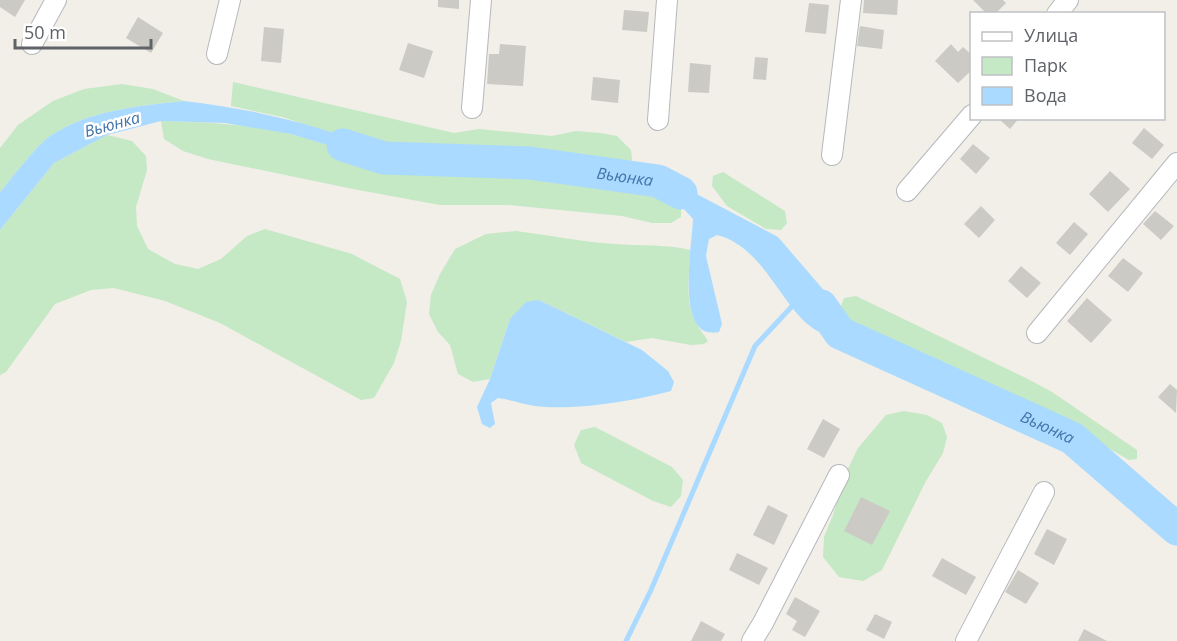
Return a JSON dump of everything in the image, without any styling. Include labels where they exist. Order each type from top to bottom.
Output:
[{"type":"street","points":[[32,44],[56,0]]},
{"type":"street","points":[[217,54],[230,0]]},
{"type":"street","points":[[472,108],[481,0]]},
{"type":"street","points":[[658,120],[667,0]]},
{"type":"street","points":[[832,155],[851,0]]},
{"type":"street","points":[[1059,12],[1068,0]]},
{"type":"street","points":[[907,191],[970,117]]},
{"type":"street","points":[[1037,333],[1177,163]]},
{"type":"street","points":[[752,641],[764,623],[838,475]]},
{"type":"street","points":[[966,641],[1044,492]]},
{"type":"green space","points":[[233,82],[454,133],[479,129],[552,136],[576,131],[617,136],[631,150],[632,160],[628,167],[609,167],[466,151],[386,153],[364,143],[282,117],[231,106]]},
{"type":"green space","points":[[122,84],[153,89],[184,101],[115,111],[65,127],[38,147],[0,192],[0,148],[18,125],[53,101],[84,89]]},
{"type":"green space","points":[[161,121],[259,128],[307,138],[398,165],[558,173],[614,180],[646,188],[666,197],[681,206],[681,217],[671,223],[652,223],[622,216],[509,205],[440,205],[353,189],[208,159],[183,151],[164,139]]},
{"type":"green space","points":[[107,135],[132,141],[146,156],[147,170],[136,207],[137,226],[148,249],[175,264],[198,269],[221,259],[247,236],[265,229],[352,254],[400,279],[407,302],[401,341],[394,363],[374,398],[361,400],[220,323],[165,301],[114,288],[91,290],[55,304],[6,372],[0,375],[0,230],[54,163]]},
{"type":"green space","points":[[723,172],[785,211],[787,223],[781,230],[766,229],[727,206],[712,186],[713,176]]},
{"type":"green space","points":[[516,231],[590,242],[690,250],[688,286],[690,304],[696,324],[708,341],[704,344],[691,345],[652,338],[626,342],[539,300],[510,319],[490,379],[473,382],[458,374],[450,345],[438,332],[429,314],[431,295],[455,249],[486,234]]},
{"type":"green space","points":[[856,296],[1052,392],[1137,450],[1137,459],[1129,460],[1067,424],[974,382],[890,348],[853,327],[840,309],[844,298]]},
{"type":"green space","points":[[904,411],[927,415],[942,423],[947,437],[943,453],[926,481],[882,570],[863,581],[839,577],[823,557],[824,537],[845,475],[858,448],[886,415]]},
{"type":"green space","points":[[595,427],[672,467],[683,480],[681,496],[671,507],[653,501],[581,463],[574,445],[581,430]]},
{"type":"water","points":[[184,101],[287,119],[337,134],[386,153],[384,158],[377,160],[291,134],[225,123],[161,121],[107,135],[54,163],[0,230],[0,192],[50,136],[81,120],[98,115],[132,107]]},
{"type":"water","points":[[653,171],[778,237],[840,309],[853,327],[852,338],[845,342],[811,327],[801,318],[754,258],[731,240],[717,235],[709,239],[706,256],[722,324],[719,332],[701,329],[691,308],[689,293],[693,219],[681,206],[640,186],[639,174]]},
{"type":"water","points":[[539,300],[642,350],[668,371],[674,382],[671,391],[622,401],[567,407],[535,406],[498,398],[491,403],[495,424],[490,428],[482,424],[477,407],[490,379],[510,319],[526,302]]},
{"type":"building","points":[[0,0],[25,0],[15,17],[0,7]]},
{"type":"building","points":[[438,0],[459,0],[459,9],[438,7]]},
{"type":"building","points":[[864,0],[898,0],[897,15],[863,13]]},
{"type":"building","points":[[973,0],[1003,0],[1006,3],[997,12],[985,12]]},
{"type":"building","points":[[809,3],[829,5],[826,34],[805,32]]},
{"type":"building","points":[[624,10],[649,12],[647,32],[622,30]]},
{"type":"building","points":[[138,17],[163,33],[151,53],[126,38]]},
{"type":"building","points":[[860,26],[884,30],[882,49],[857,46]]},
{"type":"building","points":[[264,27],[284,29],[281,63],[261,61]]},
{"type":"building","points":[[408,43],[433,51],[424,78],[399,70]]},
{"type":"building","points":[[500,44],[526,46],[523,86],[487,84],[489,54],[499,54]]},
{"type":"building","points":[[951,44],[958,52],[963,47],[970,53],[970,72],[958,83],[935,61]]},
{"type":"building","points":[[755,57],[768,58],[766,80],[753,79]]},
{"type":"building","points":[[690,63],[711,65],[709,93],[688,92]]},
{"type":"building","points":[[593,77],[620,80],[618,103],[591,100]]},
{"type":"building","points":[[1000,120],[1017,120],[1010,129]]},
{"type":"building","points":[[1144,128],[1164,145],[1152,159],[1132,143]]},
{"type":"building","points":[[973,144],[990,158],[976,174],[960,159]]},
{"type":"building","points":[[1110,171],[1130,189],[1108,212],[1089,194]]},
{"type":"building","points":[[981,206],[995,220],[979,238],[964,224]]},
{"type":"building","points":[[1155,211],[1174,226],[1161,240],[1143,224]]},
{"type":"building","points":[[1074,222],[1088,234],[1070,255],[1056,243]]},
{"type":"building","points":[[1123,258],[1143,273],[1128,292],[1108,276]]},
{"type":"building","points":[[1021,266],[1041,283],[1027,298],[1008,281]]},
{"type":"building","points":[[1087,298],[1112,320],[1091,343],[1067,321]]},
{"type":"building","points":[[1170,384],[1177,390],[1176,413],[1158,397]]},
{"type":"building","points":[[823,419],[840,429],[824,458],[807,449]]},
{"type":"building","points":[[861,497],[890,511],[872,545],[844,531]]},
{"type":"building","points":[[768,505],[788,515],[774,545],[753,535]]},
{"type":"building","points":[[1047,529],[1067,539],[1054,565],[1034,554]]},
{"type":"building","points":[[737,553],[768,568],[759,585],[729,570]]},
{"type":"building","points":[[942,558],[976,577],[966,595],[932,576]]},
{"type":"building","points":[[1018,570],[1039,583],[1026,604],[1005,592]]},
{"type":"building","points":[[795,597],[820,611],[805,637],[792,630],[797,621],[786,614]]},
{"type":"building","points":[[875,614],[892,622],[884,639],[866,630]]},
{"type":"building","points":[[701,621],[725,634],[721,641],[691,641]]},
{"type":"building","points":[[1084,629],[1107,641],[1078,641]]},
{"type":"waterway","name":"Вьюнка","points":[[343,145],[384,158],[529,163],[658,181],[681,193]]},
{"type":"waterway","points":[[626,641],[651,590],[755,346],[796,302]]},
{"type":"waterway","name":"Вьюнка","points":[[821,306],[840,333],[1072,438],[1177,529]]}]
